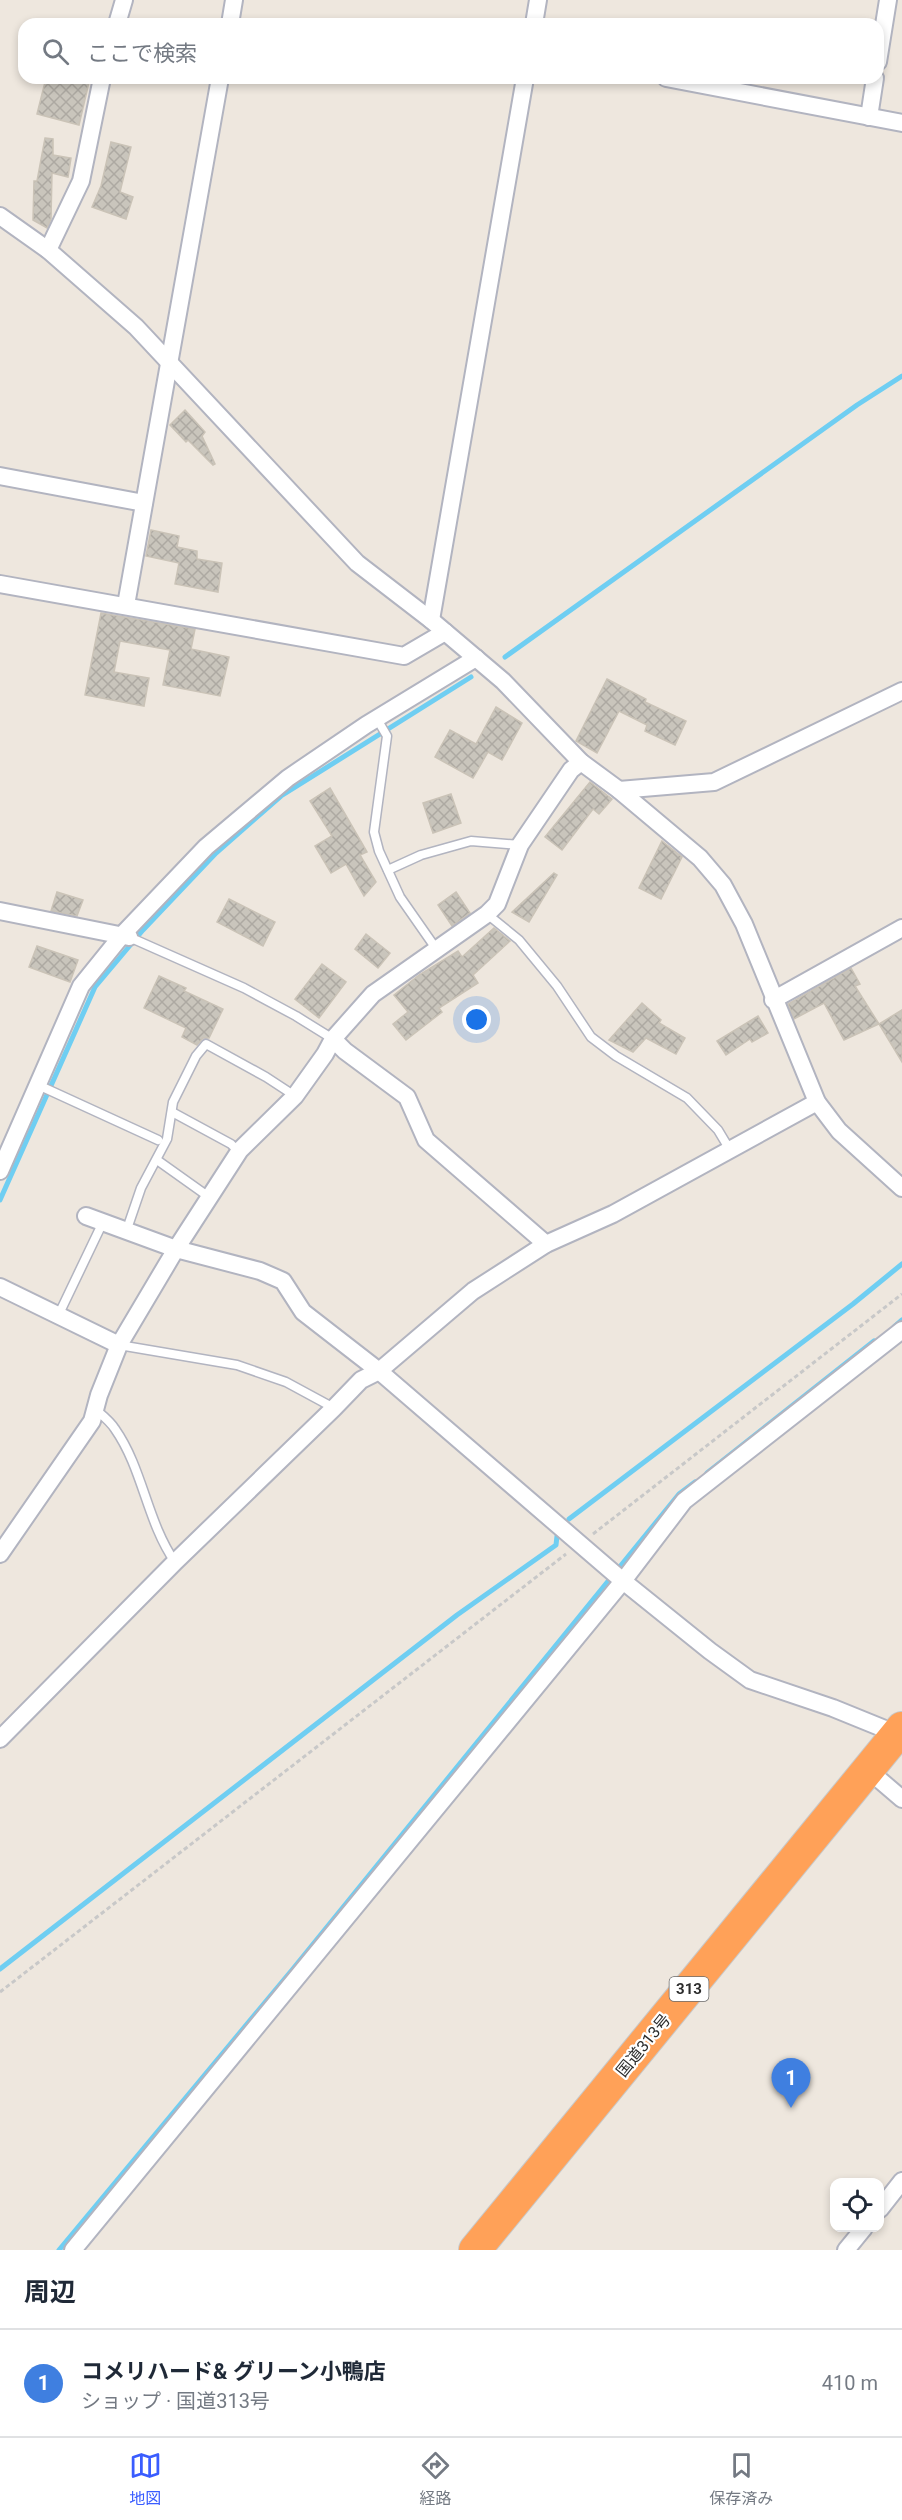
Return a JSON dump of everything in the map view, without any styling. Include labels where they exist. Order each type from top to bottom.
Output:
[{"type":"highway","name":"国道313号","points":[[475,2250],[899,1731]]},
{"type":"street","points":[[119,18],[124,0]]},
{"type":"street","points":[[231,18],[234,0]]},
{"type":"street","points":[[535,18],[538,0]]},
{"type":"street","points":[[884,25],[888,0]]},
{"type":"street","points":[[48,250],[81,181],[101,84]]},
{"type":"street","points":[[126,605],[219,84]]},
{"type":"street","points":[[431,620],[524,84]]},
{"type":"street","points":[[697,84],[902,123]]},
{"type":"street","points":[[869,117],[874,84]]},
{"type":"street","points":[[0,216],[48,250],[136,327],[357,563],[431,620],[503,681],[581,762],[619,790],[700,858],[723,885],[744,924],[773,1000],[817,1102],[839,1131],[902,1188]]},
{"type":"street","points":[[0,476],[144,503]]},
{"type":"street","points":[[0,584],[404,656],[445,632]]},
{"type":"street","points":[[0,1171],[41,1086],[81,986],[131,938],[206,847],[288,777],[476,658]]},
{"type":"street","points":[[619,790],[714,782],[902,692]]},
{"type":"street","points":[[0,1554],[92,1421],[119,1345],[176,1249],[239,1152],[295,1096],[333,1039],[374,994],[487,914],[497,904],[520,845],[571,770],[581,762]]},
{"type":"street","points":[[0,910],[131,938]]},
{"type":"street","points":[[773,1000],[902,928]]},
{"type":"street","points":[[333,1039],[345,1051],[407,1097],[426,1140],[546,1244]]},
{"type":"street","points":[[0,1739],[175,1562],[361,1380],[379,1371],[473,1292],[546,1244],[613,1214],[817,1102]]},
{"type":"street","points":[[86,1216],[127,1229],[176,1249],[260,1271],[283,1281],[303,1312],[379,1371],[623,1581],[750,1680],[899,1731]]},
{"type":"street","points":[[0,1287],[119,1345]]},
{"type":"street","points":[[73,2250],[623,1581],[684,1501],[902,1330]]},
{"type":"street","points":[[867,1769],[902,1799]]},
{"type":"street","points":[[884,2203],[902,2181]]},
{"type":"street","points":[[846,2250],[861,2232]]},
{"type":"lane","points":[[377,719],[387,736],[374,832],[400,897],[437,950]]},
{"type":"lane","points":[[388,870],[421,855],[471,841],[520,845]]},
{"type":"lane","points":[[487,914],[519,940],[557,986],[591,1037],[616,1056],[687,1098],[718,1130],[730,1150]]},
{"type":"lane","points":[[131,938],[244,988],[333,1039]]},
{"type":"lane","points":[[127,1229],[141,1188],[168,1139],[173,1102],[196,1056],[206,1044],[295,1096]]},
{"type":"lane","points":[[41,1086],[158,1140]]},
{"type":"lane","points":[[172,1112],[231,1144],[239,1152]]},
{"type":"lane","points":[[157,1160],[209,1197]]},
{"type":"lane","points":[[58,1316],[103,1221]]},
{"type":"lane","points":[[119,1345],[237,1365],[286,1382],[334,1408]]},
{"type":"lane","points":[[95,1408],[115,1428],[133,1461],[164,1546],[175,1562]]},
{"type":"path","points":[[0,1992],[902,1294]]},
{"type":"building","points":[[44,84],[89,84],[79,125],[37,114]]},
{"type":"building","points":[[45,138],[53,139],[53,155],[71,158],[68,177],[52,173],[51,219],[47,228],[33,220],[34,181],[37,181]]},
{"type":"building","points":[[111,142],[131,147],[120,192],[133,197],[126,219],[92,207],[101,186]]},
{"type":"building","points":[[185,410],[205,432],[202,436],[215,464],[213,465],[188,440],[186,442],[170,425]]},
{"type":"building","points":[[151,530],[179,536],[177,547],[197,551],[197,559],[222,563],[218,592],[175,584],[179,563],[146,556]]},
{"type":"building","points":[[101,613],[195,629],[191,649],[229,657],[220,696],[163,685],[170,650],[120,641],[114,672],[149,678],[144,706],[85,695]]},
{"type":"building","points":[[607,679],[646,699],[645,702],[686,721],[675,745],[645,731],[647,725],[619,711],[597,753],[576,741]]},
{"type":"building","points":[[496,707],[522,723],[502,760],[488,752],[473,778],[435,757],[450,730],[476,744]]},
{"type":"building","points":[[590,782],[612,799],[599,814],[593,809],[562,850],[545,837]]},
{"type":"building","points":[[330,788],[367,852],[360,855],[376,882],[364,896],[346,864],[331,873],[315,846],[332,836],[310,801]]},
{"type":"building","points":[[451,794],[461,823],[433,833],[423,803]]},
{"type":"building","points":[[662,841],[682,857],[661,899],[639,888]]},
{"type":"building","points":[[554,873],[557,875],[529,922],[512,912]]},
{"type":"building","points":[[57,892],[83,900],[77,916],[51,911]]},
{"type":"building","points":[[456,892],[470,913],[452,926],[438,905]]},
{"type":"building","points":[[229,899],[275,922],[263,946],[217,922]]},
{"type":"building","points":[[494,928],[510,941],[473,975],[478,983],[439,1008],[442,1012],[406,1040],[393,1024],[408,1012],[394,995],[419,975],[458,951],[462,957]]},
{"type":"building","points":[[366,934],[390,953],[378,968],[355,949]]},
{"type":"building","points":[[37,946],[78,960],[70,982],[29,967]]},
{"type":"building","points":[[322,964],[346,982],[319,1018],[295,999]]},
{"type":"building","points":[[851,968],[860,984],[855,986],[879,1024],[844,1040],[824,1003],[794,1019],[788,1004]]},
{"type":"building","points":[[159,976],[186,988],[184,991],[223,1009],[209,1038],[203,1038],[197,1045],[182,1037],[186,1028],[144,1008]]},
{"type":"building","points":[[642,1003],[661,1020],[659,1023],[685,1038],[676,1054],[646,1038],[633,1052],[609,1040]]},
{"type":"building","points":[[902,1010],[902,1062],[879,1024]]},
{"type":"building","points":[[758,1016],[768,1033],[752,1042],[750,1039],[726,1055],[717,1041]]},
{"type":"waterway","points":[[505,657],[857,405],[902,376]]},
{"type":"waterway","points":[[0,1200],[95,987],[143,930],[216,853],[281,796],[471,677]]},
{"type":"waterway","points":[[569,1519],[853,1304],[902,1264]]},
{"type":"waterway","points":[[894,1327],[902,1320]]},
{"type":"waterway","points":[[707,1473],[874,1341]]},
{"type":"waterway","points":[[59,2250],[292,1970],[679,1494],[695,1482]]},
{"type":"waterway","points":[[0,1969],[457,1615],[556,1545],[557,1536]]},
{"type":"place","name":"コメリハード& グリーン小鴨店","points":[[791,2108]]}]
